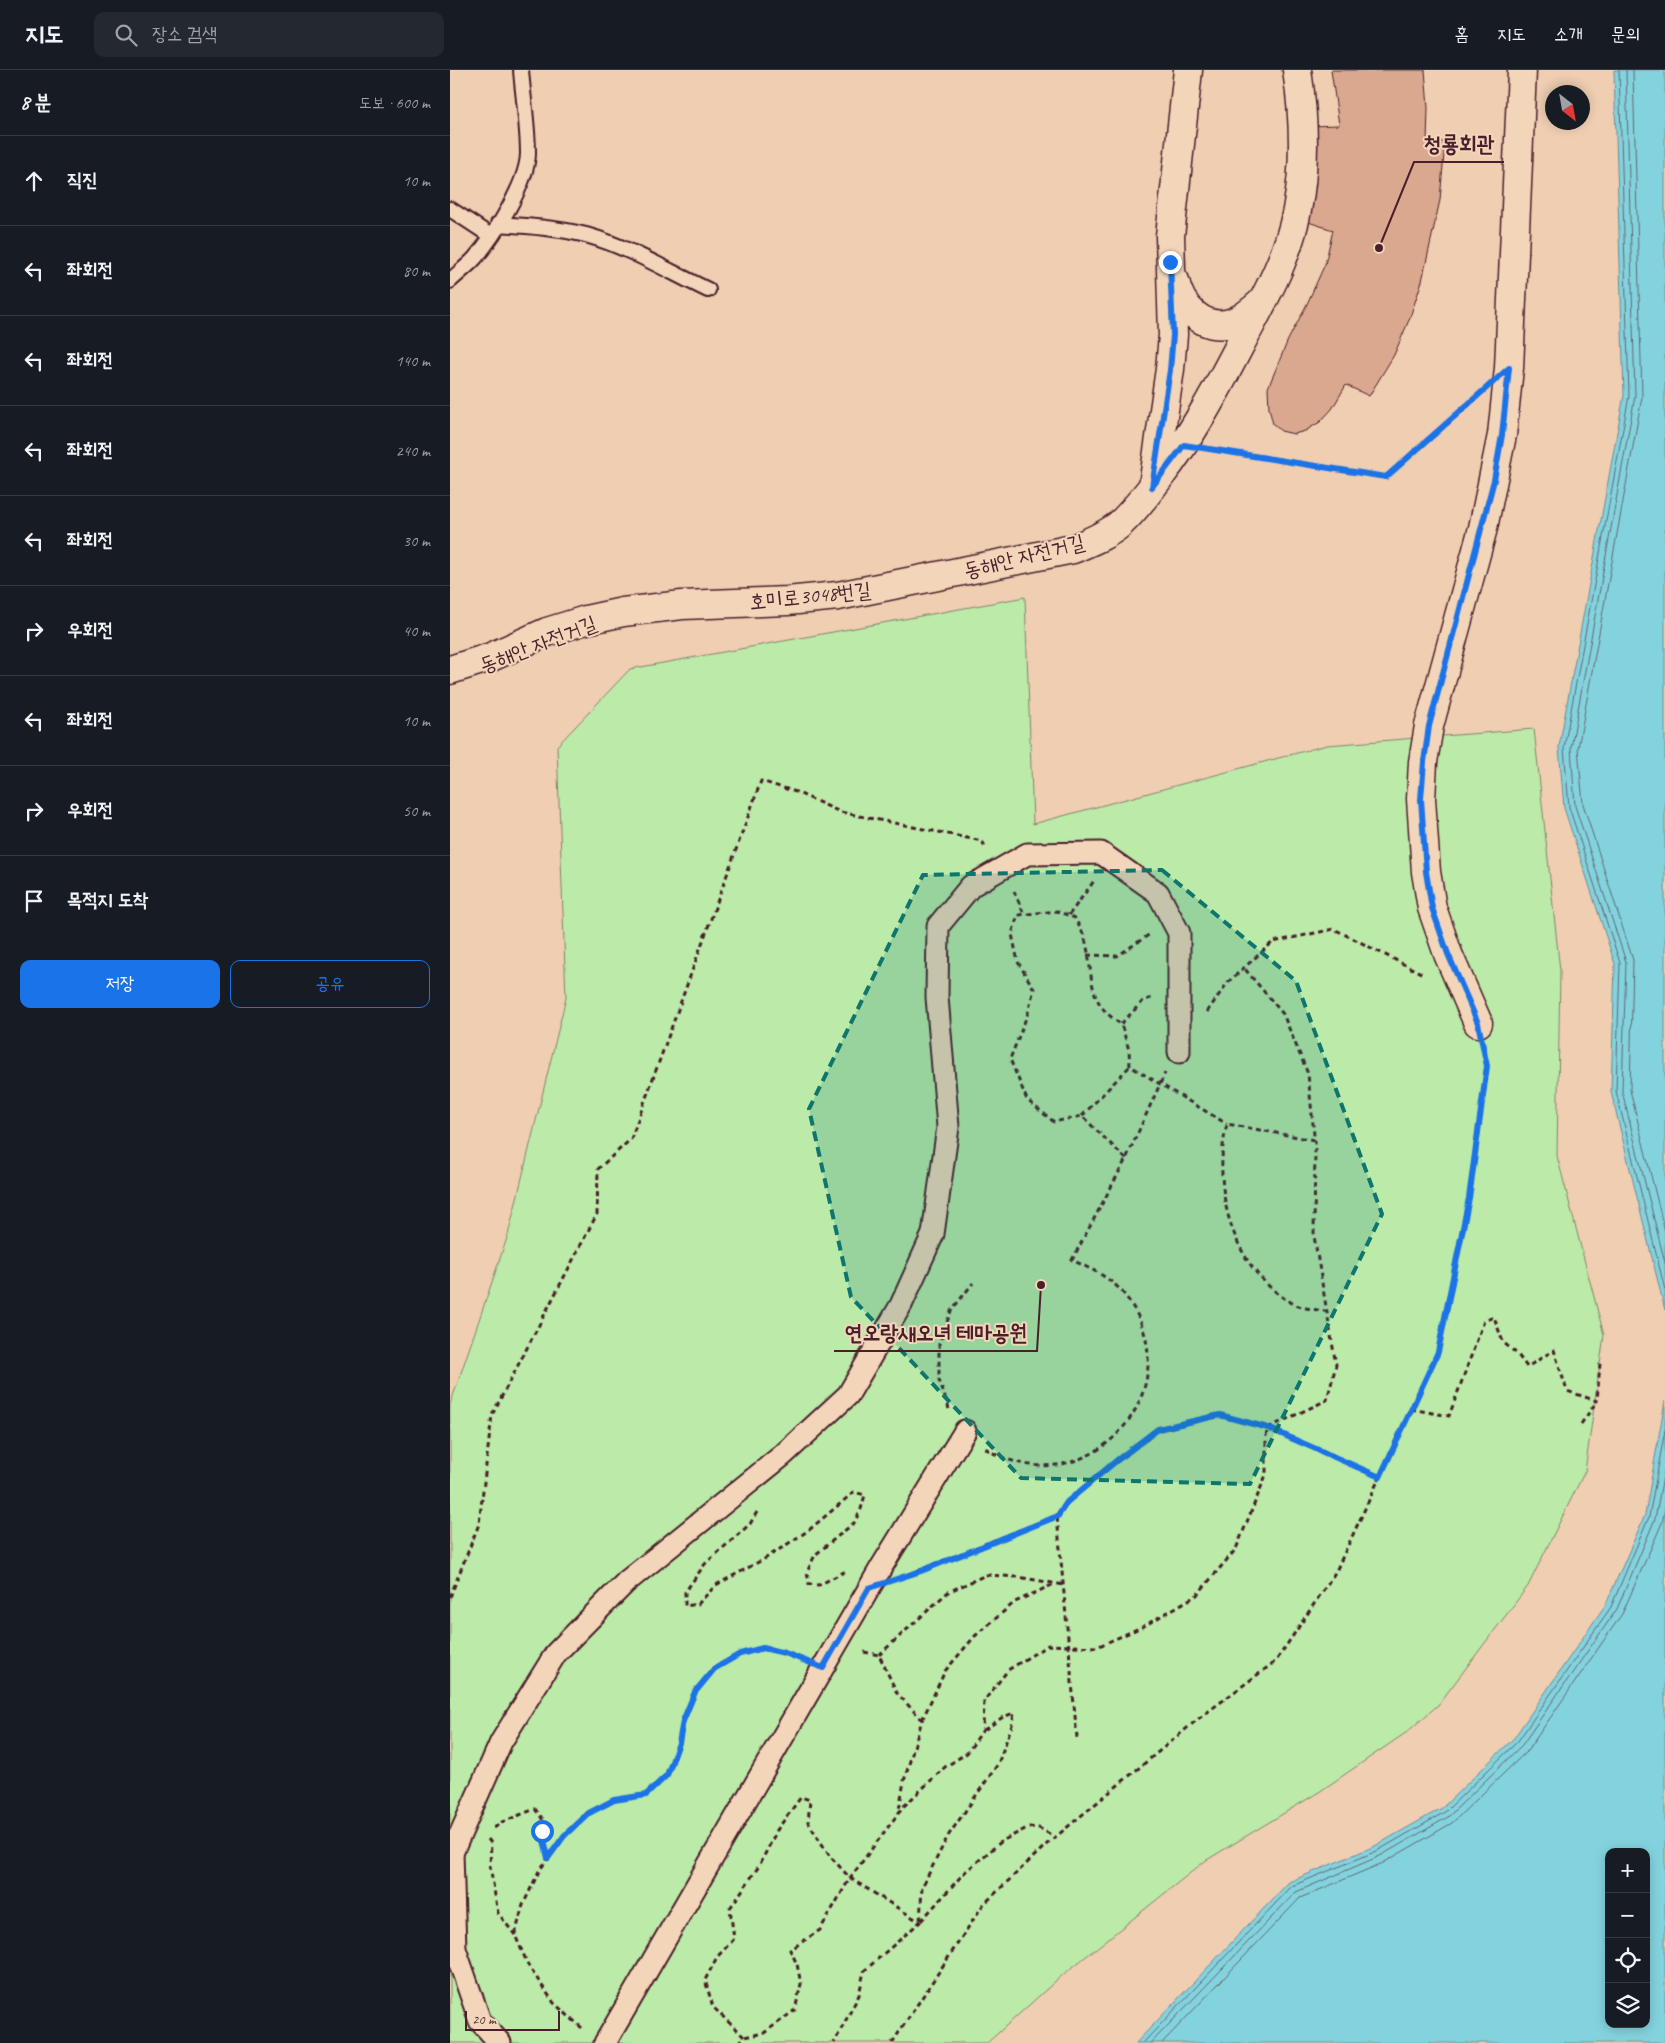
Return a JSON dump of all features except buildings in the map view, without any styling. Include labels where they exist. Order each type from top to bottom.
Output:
[{"type":"street","points":[[1152,487],[1170,370],[1173,335],[1170,236],[1188,70]]},
{"type":"street","name":"호미로3048번길","points":[[450,670],[491,657],[547,632],[586,620],[623,612],[682,605],[787,601],[838,596],[1073,549],[1098,539],[1118,526],[1136,508],[1184,445],[1215,394],[1281,267],[1290,239],[1302,181],[1302,119],[1297,70]]},
{"type":"street","points":[[1478,1023],[1448,954],[1432,908],[1426,872],[1421,799],[1429,726],[1494,480],[1502,435],[1509,368],[1522,70]]},
{"type":"street","points":[[1170,262],[1176,288],[1184,304],[1192,313],[1204,321],[1217,324],[1231,323],[1247,315],[1263,301]]},
{"type":"street","points":[[500,2043],[480,2021],[455,1949],[452,1853],[501,1742],[556,1652],[626,1582],[783,1455],[848,1395],[901,1305],[933,1234],[948,1127],[937,997],[938,926],[971,886],[1027,854],[1101,853],[1158,893],[1179,933],[1179,1052]]},
{"type":"street","points":[[605,2043],[869,1588],[965,1431]]},
{"type":"lane","points":[[450,281],[475,258],[519,188],[527,163],[527,135],[521,70]]},
{"type":"lane","points":[[450,209],[494,230],[537,227],[585,235],[622,248],[708,290]]},
{"type":"path","points":[[1184,445],[1386,477],[1509,368]]},
{"type":"path","points":[[450,1597],[480,1524],[492,1414],[598,1214],[598,1168],[631,1139],[761,781],[796,792],[840,812],[982,841],[1018,896],[1024,914]]},
{"type":"path","points":[[1069,915],[1110,860]]},
{"type":"path","points":[[1057,911],[1075,918],[1085,939],[1097,1000],[1107,1015],[1121,1024],[1129,1050],[1130,1066],[1082,1116],[1054,1122],[1027,1100],[1010,1059],[1028,1013],[1034,989],[1018,962],[1012,934],[1018,915],[1024,914],[1057,911]]},
{"type":"path","points":[[1087,955],[1117,956],[1172,919]]},
{"type":"path","points":[[1206,1013],[1228,982],[1272,942],[1334,929],[1426,975]]},
{"type":"path","points":[[1244,968],[1283,1014],[1308,1074],[1314,1140],[1314,1236],[1336,1365],[1327,1400],[1268,1428]]},
{"type":"path","points":[[1121,1024],[1144,1000],[1178,989]]},
{"type":"path","points":[[892,2043],[983,1905],[1055,1837],[1198,1718],[1276,1661],[1336,1571],[1438,1352],[1469,1198],[1487,1066],[1478,1023]]},
{"type":"path","points":[[973,1283],[951,1311],[939,1344],[939,1380],[950,1413],[973,1440],[1003,1459],[1038,1466],[1072,1462],[1100,1450],[1122,1430],[1139,1405],[1147,1376],[1147,1346],[1139,1317],[1123,1292],[1100,1273],[1072,1260],[1126,1159],[1159,1083],[1179,1052]]},
{"type":"path","points":[[1130,1066],[1227,1124],[1314,1140]]},
{"type":"path","points":[[1082,1116],[1126,1159]]},
{"type":"path","points":[[1227,1124],[1223,1140],[1221,1163],[1225,1206],[1242,1253],[1265,1283],[1295,1305],[1328,1312]]},
{"type":"path","points":[[1411,1409],[1449,1416],[1484,1321],[1494,1317],[1503,1342],[1518,1354],[1527,1367],[1554,1350],[1567,1391],[1597,1401]]},
{"type":"path","points":[[1581,1424],[1597,1401],[1600,1363]]},
{"type":"path","points":[[869,1588],[921,1571],[1058,1516],[1067,1502],[1158,1429],[1220,1415],[1268,1428],[1380,1477]]},
{"type":"path","points":[[983,1730],[984,1701],[1008,1670],[1048,1645],[1097,1647],[1144,1626],[1197,1595],[1236,1549],[1266,1475],[1268,1428]]},
{"type":"path","points":[[760,1508],[750,1524],[705,1564],[685,1592],[686,1606],[698,1604],[716,1585],[766,1558],[809,1530],[854,1492],[865,1495],[861,1509],[854,1522],[815,1555],[807,1572],[809,1584],[819,1585],[858,1566],[882,1566]]},
{"type":"path","points":[[1058,1516],[1077,1738]]},
{"type":"path","points":[[879,1656],[948,1592],[986,1575],[1018,1577],[1064,1585]]},
{"type":"path","points":[[899,1812],[904,1781],[922,1720],[945,1671],[975,1636],[1015,1602],[1055,1583]]},
{"type":"path","points":[[837,1644],[879,1656],[897,1693],[922,1720]]},
{"type":"path","points":[[515,1934],[523,1905],[539,1871],[564,1836],[587,1814],[614,1800],[646,1795],[667,1775],[679,1743],[683,1721],[695,1692],[714,1669],[740,1654],[763,1648],[785,1653],[823,1668]]},
{"type":"path","points":[[739,2043],[744,2037],[764,2034],[795,2010],[801,1984],[797,1964],[790,1950],[820,1930],[850,1878],[899,1812],[945,1767],[967,1753],[983,1730],[1003,1717],[1014,1713],[1012,1725],[998,1764],[948,1836],[922,1888],[920,1922]]},
{"type":"path","points":[[744,2037],[713,2007],[705,1980],[717,1956],[734,1939],[730,1908],[759,1866],[777,1830],[801,1797],[810,1800],[808,1822],[829,1855],[850,1878],[920,1922]]},
{"type":"path","points":[[486,1834],[502,1822],[534,1809],[542,1818],[542,1831],[548,1858]]},
{"type":"path","points":[[469,1815],[486,1834],[491,1843],[490,1866],[498,1913],[515,1934],[529,1967],[554,2003],[586,2032]]},
{"type":"path","points":[[834,2043],[859,1995],[864,1971],[920,1922],[965,1872],[1002,1841],[1029,1827],[1039,1828],[1055,1837]]},
{"type":"highlighted area","points":[[1162,870],[1296,981],[1382,1214],[1250,1484],[1021,1478],[851,1297],[809,1109],[923,875]]},
{"type":"green space","points":[[1025,597],[1033,824],[1327,745],[1534,729],[1560,971],[1557,1156],[1604,1335],[1585,1471],[1528,1586],[1438,1705],[1407,1732],[1319,1792],[1205,1861],[1059,1978],[987,2043],[450,2043],[450,1405],[508,1235],[566,998],[557,746],[630,669]]},
{"type":"water","points":[[1614,70],[1665,70],[1665,1310],[1611,1092],[1615,964],[1564,808],[1559,747],[1624,395]]},
{"type":"water","points":[[1665,1401],[1665,2043],[1136,2043],[1289,1882],[1375,1846],[1442,1808],[1514,1738],[1606,1604],[1645,1515]]},
{"type":"place","name":"청룡회관","points":[[1379,248]]},
{"type":"place","name":"연오랑새오녀 테마공원","points":[[1041,1285]]},
{"type":"route","points":[[542,1831],[548,1858],[564,1836],[587,1814],[614,1800],[646,1795],[667,1775],[679,1743],[683,1721],[695,1692],[714,1669],[740,1654],[763,1648],[785,1653],[823,1668],[869,1588],[921,1571],[988,1542],[1058,1516],[1067,1502],[1158,1429],[1220,1415],[1268,1428],[1380,1477],[1438,1352],[1469,1198],[1487,1066],[1478,1023],[1448,954],[1432,908],[1422,834],[1421,799],[1429,726],[1483,528],[1494,480],[1502,435],[1509,368],[1386,477],[1184,445],[1152,487],[1170,370],[1173,335],[1170,262]]}]
